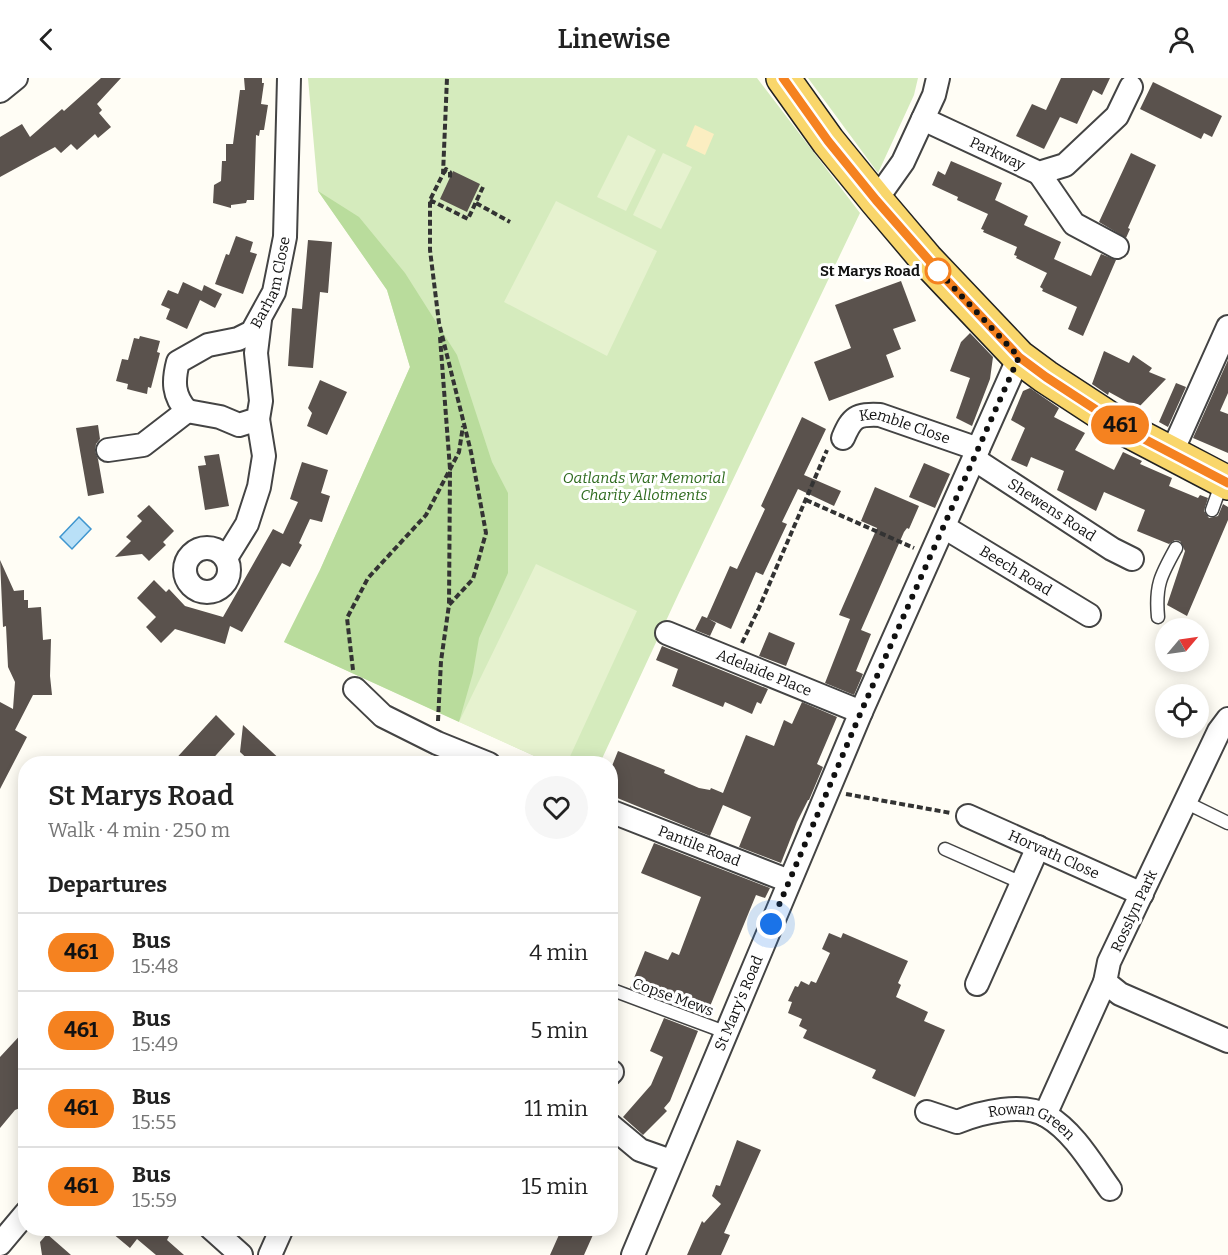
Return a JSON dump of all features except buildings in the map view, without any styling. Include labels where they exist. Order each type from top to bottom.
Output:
[{"type":"main road","points":[[783,78],[828,141],[876,200],[1019,357],[1127,430],[1171,454],[1221,491]]},
{"type":"street","points":[[0,91],[16,78]]},
{"type":"street","name":"Barham Close","points":[[187,411],[180,403],[173,379],[178,362],[208,345],[245,337],[252,332],[274,292],[285,237],[289,78]]},
{"type":"street","points":[[876,200],[903,162],[934,95],[938,78]]},
{"type":"street","name":"Parkway","points":[[923,119],[1039,173],[1065,165],[1100,133],[1117,116],[1131,87]]},
{"type":"street","points":[[1039,173],[1074,224],[1117,247]]},
{"type":"street","points":[[226,558],[247,524],[259,487],[264,456],[258,419],[261,401],[256,353],[260,320]]},
{"type":"street","points":[[1171,454],[1228,327]]},
{"type":"street","name":"St Mary's Road","points":[[633,1255],[861,712],[1019,357]]},
{"type":"street","points":[[108,450],[144,445],[187,411],[220,417],[239,425],[258,419]]},
{"type":"street","name":"Kemble Close","points":[[843,438],[851,421],[864,414],[880,415],[976,454]]},
{"type":"street","name":"Shewens Road","points":[[976,454],[1112,549],[1132,559]]},
{"type":"street","name":"Beech Road","points":[[944,527],[1089,615]]},
{"type":"street","name":"Adelaide Place","points":[[667,633],[861,712]]},
{"type":"street","points":[[355,688],[383,716],[470,756]]},
{"type":"street","name":"Rosslyn Park","points":[[1045,1115],[1105,981],[1109,962],[1219,731],[1228,719]]},
{"type":"street","name":"Pantile Road","points":[[618,814],[789,881]]},
{"type":"street","name":"Horvath Close","points":[[968,816],[1142,894]]},
{"type":"street","points":[[977,984],[1038,847]]},
{"type":"street","points":[[1105,981],[1120,994],[1228,1041]]},
{"type":"street","name":"Rowan Green","points":[[927,1112],[957,1122],[975,1115],[1001,1110],[1045,1115],[1064,1130],[1110,1189]]},
{"type":"street","points":[[618,1132],[640,1150],[671,1161]]},
{"type":"street","points":[[0,1244],[18,1223]]},
{"type":"street","points":[[220,1236],[241,1255]]},
{"type":"street","points":[[270,1255],[278,1236]]},
{"type":"lane","points":[[1158,617],[1156,595],[1161,575],[1176,548]]},
{"type":"lane","points":[[1185,802],[1228,823]]},
{"type":"lane","points":[[945,849],[1023,883]]},
{"type":"lane","name":"Copse Mews","points":[[618,992],[725,1032]]},
{"type":"path","points":[[437,742],[441,661],[449,606],[450,469],[439,323],[430,250],[430,200],[443,174],[447,78]]},
{"type":"path","points":[[430,200],[468,219],[483,187]]},
{"type":"path","points":[[476,203],[510,222]]},
{"type":"path","points":[[439,323],[464,422],[486,533],[473,579],[449,606]]},
{"type":"path","points":[[355,688],[347,618],[368,578],[426,515],[459,452],[464,422]]},
{"type":"path","points":[[734,660],[759,608],[832,436],[843,438]]},
{"type":"path","points":[[806,500],[931,555]]},
{"type":"path","points":[[828,791],[968,816]]},
{"type":"green space","name":"Oatlands War Memorial Charity Allotments","points":[[308,78],[757,78],[860,213],[603,756],[535,756],[284,642],[320,570],[410,367],[387,290],[318,191]]},
{"type":"green space","points":[[808,78],[918,78],[914,95],[878,173]]},
{"type":"green space","points":[[628,135],[656,150],[626,211],[597,197]]},
{"type":"green space","points":[[663,153],[692,167],[661,229],[633,215]]},
{"type":"green space","points":[[318,191],[359,217],[405,273],[457,355],[492,462],[508,493],[508,573],[479,638],[473,673],[459,722],[284,642],[320,570],[410,367],[387,290]]},
{"type":"green space","points":[[556,201],[657,251],[607,356],[504,302]]},
{"type":"green space","points":[[536,564],[637,611],[570,756],[534,756],[459,722]]},
{"type":"sand","points":[[695,125],[714,134],[705,155],[686,146]]},
{"type":"water","points":[[79,517],[91,529],[72,549],[60,537]]},
{"type":"bus line","name":"461","points":[[783,78],[828,141],[876,200],[1019,357],[1127,430],[1228,483]]},
{"type":"place","name":"St Marys Road","points":[[938,271]]},
{"type":"route","points":[[771,924],[861,712],[1019,357],[938,271]]}]
